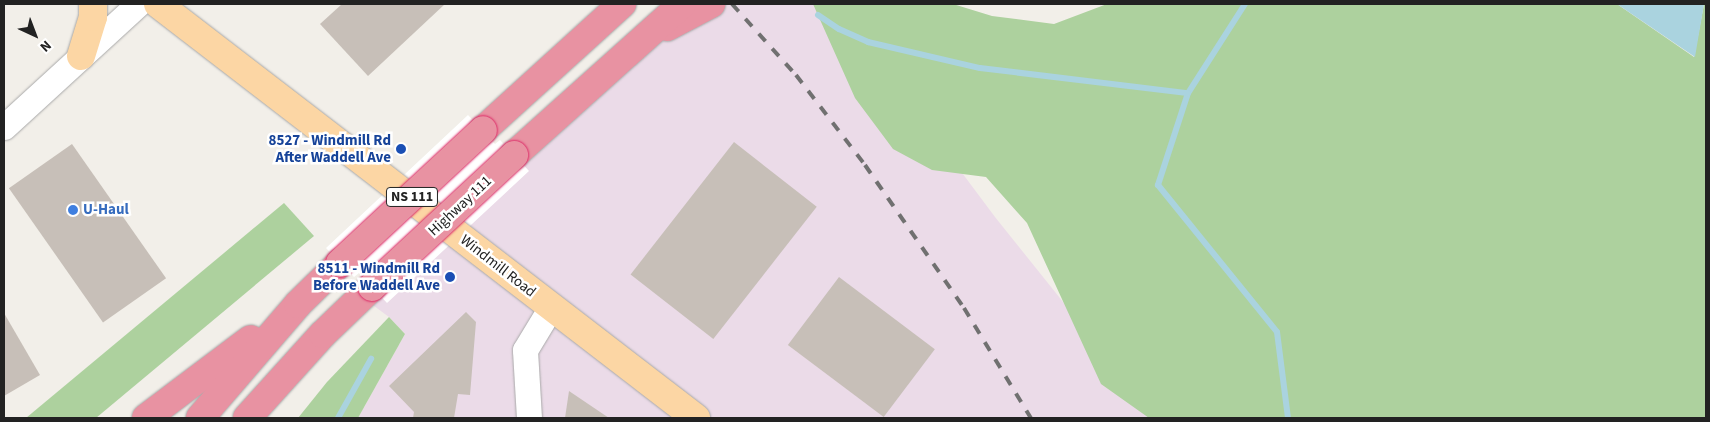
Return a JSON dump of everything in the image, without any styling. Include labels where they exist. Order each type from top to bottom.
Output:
[{"type":"highway","name":"Highway 111","points":[[247,418],[323,334],[372,287],[514,155],[682,4]]},
{"type":"highway","points":[[637,44],[711,4]]},
{"type":"highway","name":"NS 111","points":[[200,418],[298,304],[614,8]]},
{"type":"highway","points":[[146,418],[298,304]]},
{"type":"highway","points":[[268,418],[323,334]]},
{"type":"main road","points":[[81,56],[93,16],[93,4]]},
{"type":"main road","name":"Windmill Road","points":[[158,4],[696,418]]},
{"type":"street","points":[[4,127],[138,4]]},
{"type":"street","points":[[529,418],[525,350],[551,307]]},
{"type":"shaded area","points":[[663,4],[836,4],[995,217],[1156,418],[358,418],[405,334],[389,317],[351,289]]},
{"type":"green space","points":[[813,4],[953,4],[992,16],[1054,24],[1107,4],[1617,4],[1694,57],[1704,4],[1706,4],[1706,418],[1149,418],[1101,384],[1027,223],[986,177],[932,170],[893,149],[855,98]]},
{"type":"green space","points":[[284,203],[314,236],[96,418],[26,418]]},
{"type":"green space","points":[[389,317],[405,334],[358,418],[298,418],[327,382]]},
{"type":"water","points":[[1617,4],[1704,4],[1695,57]]},
{"type":"pier","points":[[468,115],[495,144],[500,140],[529,171],[387,303],[359,273],[354,277],[326,248]]},
{"type":"building","points":[[342,4],[445,4],[368,76],[320,24]]},
{"type":"building","points":[[734,142],[817,207],[713,339],[631,274]]},
{"type":"building","points":[[72,144],[166,278],[103,323],[9,188]]},
{"type":"building","points":[[839,277],[935,349],[884,417],[788,345]]},
{"type":"building","points":[[466,312],[476,322],[470,395],[458,394],[454,418],[413,418],[414,412],[389,386]]},
{"type":"building","points":[[4,313],[40,375],[4,396]]},
{"type":"building","points":[[569,391],[609,418],[565,418]]},
{"type":"waterway","points":[[1245,4],[1188,93],[1158,185],[1277,332],[1288,418]]},
{"type":"waterway","points":[[818,15],[839,29],[868,42],[980,68],[1188,93]]},
{"type":"waterway","points":[[338,418],[371,359]]},
{"type":"railway","points":[[732,4],[796,75],[865,165],[964,308],[1031,418]]},
{"type":"place","name":"8527 - Windmill Rd After Waddell Ave","points":[[401,149]]},
{"type":"place","name":"U-Haul","points":[[73,210]]},
{"type":"place","name":"8511 - Windmill Rd Before Waddell Ave","points":[[450,277]]}]
